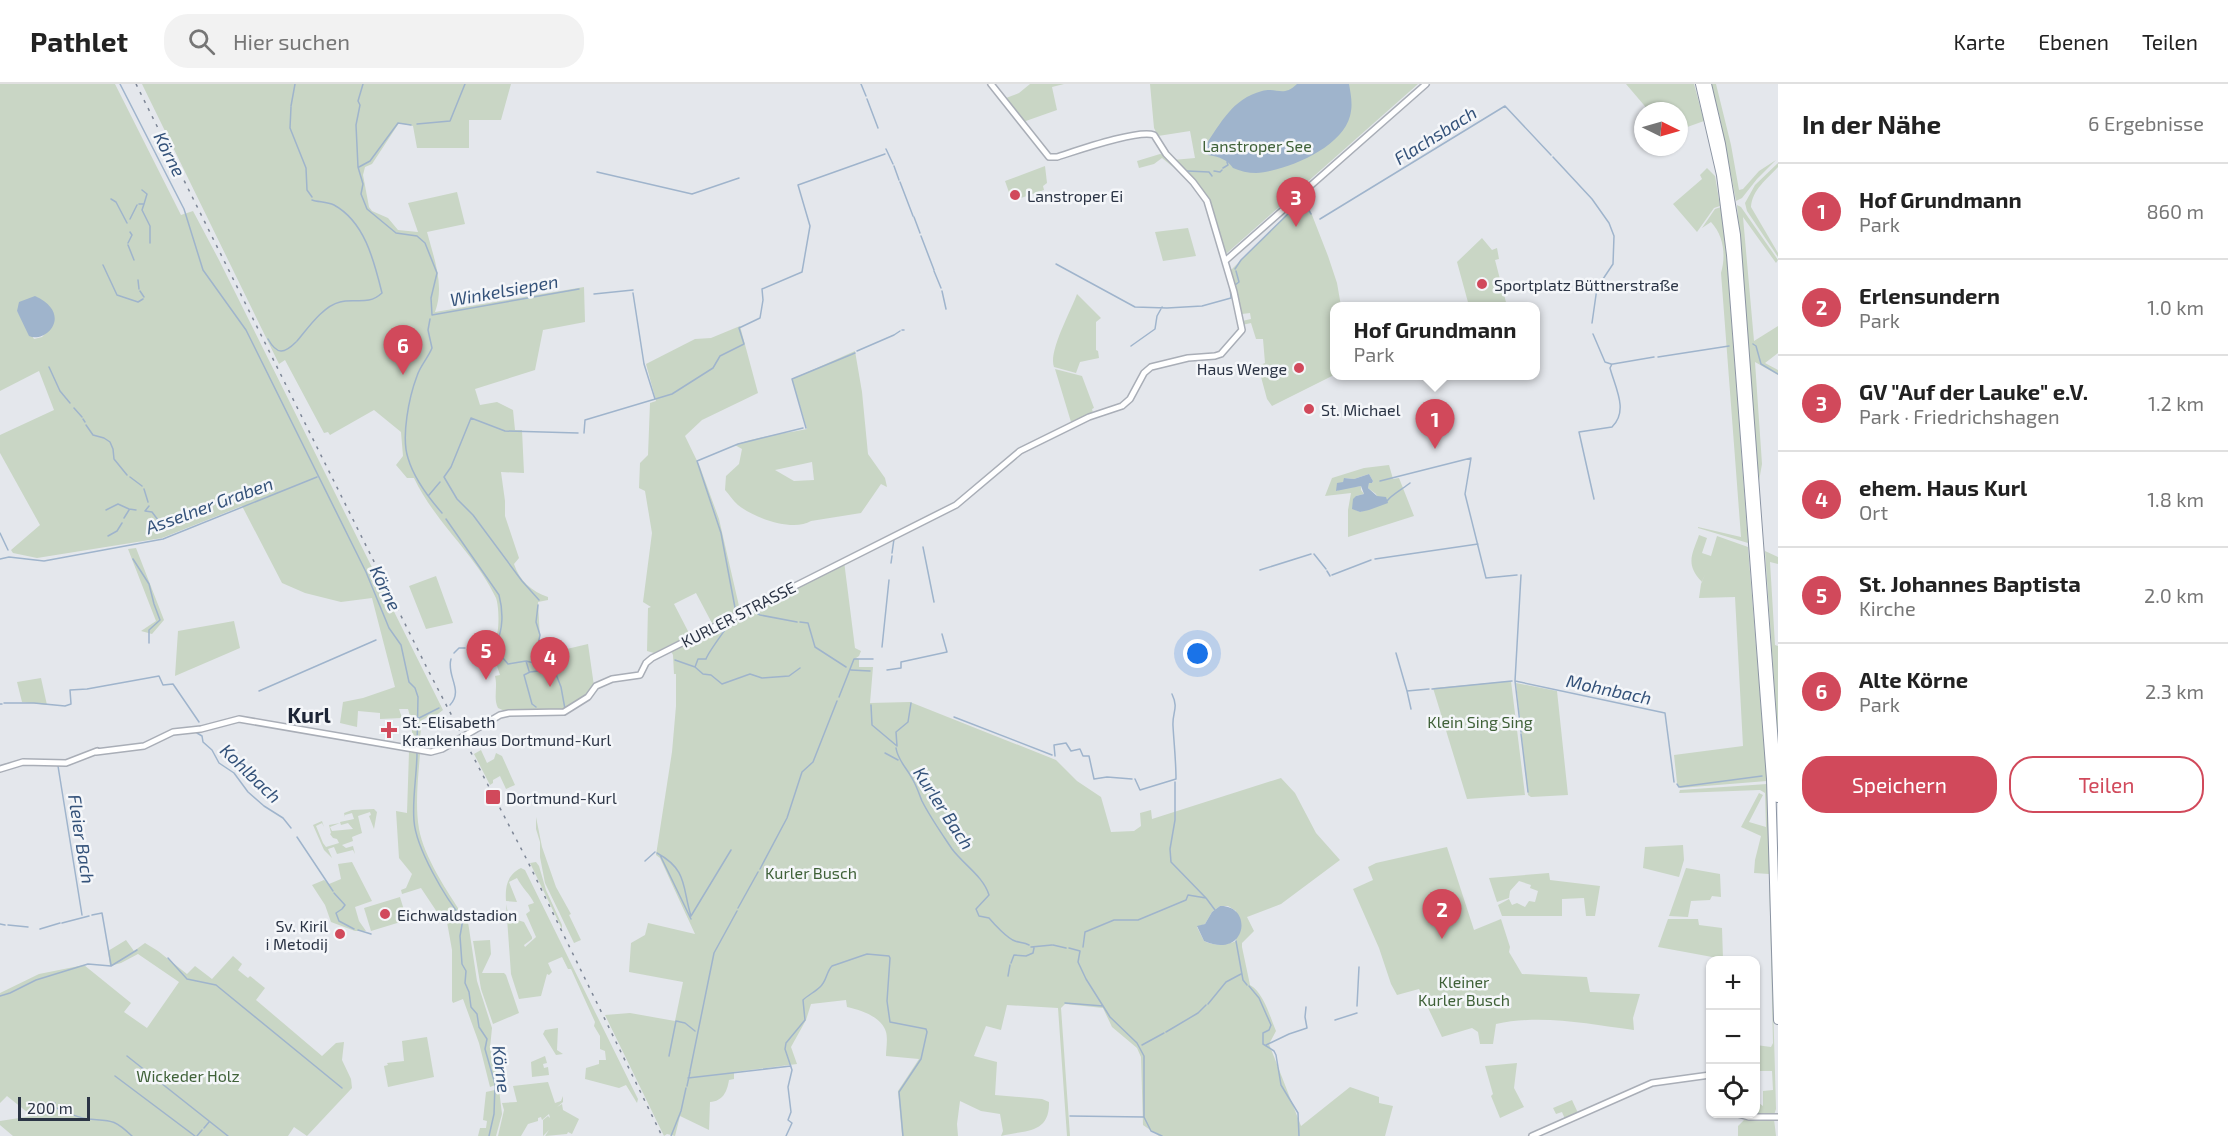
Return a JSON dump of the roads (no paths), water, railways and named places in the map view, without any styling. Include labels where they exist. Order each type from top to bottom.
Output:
[{"type":"highway","points":[[1700,84],[1721,175],[1731,255],[1771,790],[1778,1020]]},
{"type":"highway","points":[[1707,84],[1725,165],[1736,235],[1778,798]]},
{"type":"main road","points":[[991,84],[1048,156],[1057,157],[1129,136],[1152,134],[1166,154],[1206,199],[1225,261],[1426,84]]},
{"type":"main road","name":"KURLER STRASSE","points":[[0,770],[16,763],[31,761],[66,763],[104,750],[144,746],[170,733],[206,728],[233,719],[246,719],[431,752],[442,749],[505,714],[567,711],[588,697],[596,686],[612,679],[640,675],[646,663],[652,658],[956,505],[1020,451],[1089,417],[1122,406],[1130,399],[1144,373],[1151,367],[1188,358],[1221,354],[1242,330],[1225,261]]},
{"type":"main road","points":[[1532,1136],[1652,1083],[1706,1075]]},
{"type":"water","name":"Lanstroper See","points":[[1297,84],[1349,84],[1352,104],[1350,116],[1345,128],[1325,148],[1297,163],[1256,173],[1233,168],[1228,162],[1208,155],[1205,146],[1235,106],[1262,91],[1284,91]]},
{"type":"water","points":[[35,296],[47,303],[55,319],[49,332],[36,337],[29,336],[17,311],[19,302]]},
{"type":"water","points":[[1369,474],[1373,481],[1369,483],[1368,488],[1377,496],[1386,497],[1388,503],[1360,512],[1352,509],[1353,499],[1364,494],[1361,486],[1336,491],[1337,483],[1343,482],[1344,478],[1354,479]]},
{"type":"water","points":[[1220,906],[1231,908],[1238,914],[1241,930],[1237,938],[1229,943],[1218,945],[1204,941],[1197,926],[1205,924],[1212,912]]},
{"type":"waterway","name":"Körne","points":[[120,84],[184,209],[203,270],[246,330],[366,572],[389,628],[401,645],[409,682],[415,688],[418,697],[417,747]]},
{"type":"waterway","points":[[291,106],[295,84]]},
{"type":"waterway","name":"Winkelsiepen","points":[[363,84],[358,101],[360,105],[356,125],[358,167],[363,184],[361,194],[367,209],[396,233],[417,236],[425,243],[437,273],[431,298],[432,315],[579,289]]},
{"type":"waterway","points":[[417,124],[450,121],[465,84]]},
{"type":"waterway","points":[[861,84],[866,96]]},
{"type":"waterway","points":[[867,99],[878,128]]},
{"type":"waterway","name":"Flachsbach","points":[[1320,219],[1505,106],[1551,155]]},
{"type":"waterway","points":[[291,107],[290,128],[306,168],[307,190],[312,197]]},
{"type":"waterway","points":[[359,167],[370,161],[398,123],[411,125]]},
{"type":"waterway","points":[[886,149],[893,164]]},
{"type":"waterway","points":[[584,433],[585,420],[672,394],[713,368],[720,356],[744,344],[739,328],[760,318],[762,289],[802,272],[810,226],[798,185],[885,154]]},
{"type":"waterway","name":"Flachsbach","points":[[1553,157],[1592,199],[1609,223],[1614,236],[1613,264],[1597,288],[1592,323]]},
{"type":"waterway","points":[[1223,168],[1228,165],[1227,162]]},
{"type":"waterway","points":[[894,166],[899,180]]},
{"type":"waterway","points":[[1214,171],[1222,170]]},
{"type":"waterway","points":[[1187,171],[1209,172],[1212,176]]},
{"type":"waterway","points":[[597,172],[692,194],[739,178]]},
{"type":"waterway","points":[[900,182],[913,216]]},
{"type":"waterway","points":[[139,204],[144,204],[147,194],[142,190]]},
{"type":"waterway","points":[[111,199],[116,202],[127,223]]},
{"type":"waterway","points":[[297,341],[316,318],[334,304],[372,299],[382,293],[367,243],[353,221],[334,205],[312,200]]},
{"type":"waterway","points":[[144,204],[142,210],[150,226],[150,243]]},
{"type":"waterway","name":"Flachsbach","points":[[1235,269],[1241,260],[1292,210],[1305,204],[1311,214]]},
{"type":"waterway","points":[[130,219],[137,205]]},
{"type":"waterway","points":[[914,217],[920,233]]},
{"type":"waterway","points":[[128,243],[132,235],[130,232]]},
{"type":"waterway","points":[[921,236],[934,270]]},
{"type":"waterway","points":[[128,245],[134,260]]},
{"type":"waterway","name":"Flachsbach","points":[[1056,264],[1135,307],[1202,306],[1231,298],[1230,287]]},
{"type":"waterway","points":[[103,265],[117,295],[138,302],[143,299]]},
{"type":"waterway","points":[[934,271],[941,288]]},
{"type":"waterway","name":"Flachsbach","points":[[1235,285],[1239,282],[1236,271]]},
{"type":"waterway","points":[[138,280],[139,289]]},
{"type":"waterway","points":[[594,294],[633,290]]},
{"type":"waterway","points":[[140,291],[144,297]]},
{"type":"waterway","points":[[942,291],[946,309]]},
{"type":"waterway","points":[[633,293],[644,364],[655,399]]},
{"type":"waterway","points":[[1131,346],[1155,329],[1157,316],[1162,307]]},
{"type":"waterway","points":[[430,319],[428,330],[432,348],[414,385],[405,439],[408,458],[414,473],[442,513]]},
{"type":"waterway","points":[[857,351],[900,331]]},
{"type":"waterway","name":"Flachsbach","points":[[1593,334],[1605,362],[1611,364]]},
{"type":"waterway","points":[[268,339],[274,348],[281,351],[288,349],[296,342]]},
{"type":"waterway","points":[[1753,344],[1756,346],[1761,364],[1778,374]]},
{"type":"waterway","points":[[1658,357],[1729,346]]},
{"type":"waterway","points":[[806,428],[792,379],[855,353]]},
{"type":"waterway","points":[[1613,364],[1654,357]]},
{"type":"waterway","points":[[1594,499],[1579,432],[1612,427],[1617,421],[1620,406],[1610,368],[1612,364]]},
{"type":"waterway","points":[[49,367],[60,391],[70,403]]},
{"type":"waterway","points":[[74,408],[82,417]]},
{"type":"waterway","points":[[539,600],[473,515],[457,499],[444,477],[451,467],[471,418],[505,431],[578,433]]},
{"type":"waterway","points":[[86,425],[93,435],[110,442],[114,459],[127,475]]},
{"type":"waterway","points":[[736,613],[721,533],[697,461],[738,444],[803,428]]},
{"type":"waterway","points":[[1380,481],[1471,458],[1465,494],[1486,578],[1517,575]]},
{"type":"waterway","points":[[130,477],[142,486]]},
{"type":"waterway","name":"Asselner Graben","points":[[0,559],[9,557],[44,561],[163,539],[317,477]]},
{"type":"waterway","points":[[429,495],[440,482]]},
{"type":"waterway","points":[[1387,501],[1410,483]]},
{"type":"waterway","points":[[144,489],[148,502]]},
{"type":"waterway","points":[[106,510],[118,504],[136,510]]},
{"type":"waterway","points":[[149,506],[145,511],[152,512],[161,524]]},
{"type":"waterway","points":[[124,518],[129,510]]},
{"type":"waterway","points":[[446,519],[499,595],[502,614],[500,633],[495,644],[485,647]]},
{"type":"waterway","points":[[108,536],[117,531],[122,523]]},
{"type":"waterway","points":[[163,526],[169,525],[170,529]]},
{"type":"waterway","points":[[0,533],[8,550]]},
{"type":"waterway","points":[[892,553],[894,539]]},
{"type":"waterway","points":[[1375,559],[1478,544]]},
{"type":"waterway","points":[[923,547],[934,602]]},
{"type":"waterway","points":[[1260,570],[1311,554]]},
{"type":"waterway","points":[[1314,554],[1326,569]]},
{"type":"waterway","points":[[891,563],[892,556]]},
{"type":"waterway","points":[[133,559],[149,584],[160,620],[149,630],[149,643]]},
{"type":"waterway","points":[[1332,575],[1371,560]]},
{"type":"waterway","points":[[1327,571],[1330,576]]},
{"type":"waterway","points":[[1521,575],[1515,681],[1521,732]]},
{"type":"waterway","points":[[882,647],[889,580]]},
{"type":"waterway","points":[[485,653],[502,657],[508,664],[526,661],[534,663],[540,635],[536,622],[538,605]]},
{"type":"waterway","points":[[752,610],[760,615],[797,622]]},
{"type":"waterway","points":[[675,660],[695,667],[698,659],[706,659],[733,620]]},
{"type":"waterway","points":[[800,622],[808,623],[815,647],[846,667]]},
{"type":"waterway","points":[[887,670],[901,668],[901,662],[947,652],[942,634]]},
{"type":"waterway","points":[[259,691],[376,640]]},
{"type":"waterway","points":[[468,648],[480,647]]},
{"type":"waterway","points":[[454,653],[459,648],[465,648]]},
{"type":"waterway","points":[[1396,653],[1407,691]]},
{"type":"waterway","points":[[450,705],[455,694],[451,659]]},
{"type":"waterway","points":[[839,697],[854,659],[873,659]]},
{"type":"waterway","points":[[526,661],[529,671]]},
{"type":"waterway","points":[[695,667],[722,684],[750,674],[762,678],[789,676],[800,668]]},
{"type":"waterway","points":[[536,707],[532,704],[524,675],[554,669],[561,687],[565,709]]},
{"type":"waterway","points":[[851,670],[870,671]]},
{"type":"waterway","name":"Kohlbach","points":[[4,703],[65,706],[71,704],[70,690],[159,676],[163,685],[173,684],[199,722]]},
{"type":"waterway","name":"Mohnbach","points":[[1432,689],[1512,681]]},
{"type":"waterway","name":"Mohnbach","points":[[1515,681],[1665,713],[1674,782]]},
{"type":"waterway","name":"Mohnbach","points":[[1411,709],[1407,691],[1429,689]]},
{"type":"waterway","points":[[1135,779],[1140,790],[1176,779],[1173,726],[1175,703],[1172,694]]},
{"type":"waterway","points":[[760,869],[787,818],[802,772],[813,762],[837,701]]},
{"type":"waterway","name":"Kurler Bach","points":[[871,705],[872,725],[897,746],[896,732],[908,722],[911,703]]},
{"type":"waterway","points":[[417,719],[439,708]]},
{"type":"waterway","points":[[954,717],[1052,755]]},
{"type":"waterway","name":"Kohlbach","points":[[197,733],[202,736],[203,742],[212,750],[219,763],[234,773],[248,792],[283,818],[291,828]]},
{"type":"waterway","points":[[1521,734],[1528,792]]},
{"type":"waterway","points":[[1055,756],[1054,745],[1066,743],[1071,751],[1080,749],[1083,756],[1089,756],[1094,779],[1107,777],[1132,779]]},
{"type":"waterway","name":"Kurler Bach","points":[[896,748],[936,825],[952,849],[978,876],[986,888],[989,895],[976,909],[979,916],[989,918],[1012,940],[1029,945]]},
{"type":"waterway","name":"Körne","points":[[417,752],[414,804],[416,832],[432,872],[463,919],[460,936],[462,964],[466,971],[465,983],[471,1007],[477,1014],[479,1027],[487,1039],[485,1049],[495,1084],[494,1114],[489,1136]]},
{"type":"waterway","points":[[885,753],[898,760]]},
{"type":"waterway","name":"Fleier Bach","points":[[58,766],[82,915]]},
{"type":"waterway","name":"Mohnbach","points":[[1677,784],[1679,787],[1762,776]]},
{"type":"waterway","points":[[1175,782],[1175,820],[1170,849],[1171,862],[1215,910]]},
{"type":"waterway","name":"Kohlbach","points":[[297,837],[333,891]]},
{"type":"waterway","points":[[657,853],[667,859],[679,873],[691,916],[731,850]]},
{"type":"waterway","points":[[645,861],[655,852]]},
{"type":"waterway","points":[[660,855],[691,919]]},
{"type":"waterway","points":[[738,908],[758,872]]},
{"type":"waterway","name":"Kohlbach","points":[[334,893],[345,905],[336,913],[339,921],[354,929]]},
{"type":"waterway","points":[[1083,947],[1085,932],[1114,920],[1138,920],[1186,900],[1188,895],[1206,898]]},
{"type":"waterway","points":[[690,1071],[714,953],[737,911]]},
{"type":"waterway","points":[[92,915],[102,913],[111,965]]},
{"type":"waterway","points":[[62,923],[89,916]]},
{"type":"waterway","points":[[40,929],[60,923]]},
{"type":"waterway","points":[[0,924],[5,925]]},
{"type":"waterway","points":[[8,925],[28,927]]},
{"type":"waterway","name":"Kohlbach","points":[[358,930],[371,934]]},
{"type":"waterway","points":[[1236,941],[1243,980],[1247,985]]},
{"type":"waterway","name":"Kurler Bach","points":[[1031,947],[1052,945]]},
{"type":"waterway","name":"Kurler Bach","points":[[1053,945],[1066,948]]},
{"type":"waterway","points":[[1011,963],[1014,955],[1026,956],[1033,953],[1034,948]]},
{"type":"waterway","name":"Kurler Bach","points":[[1069,948],[1080,951],[1078,962],[1086,979],[1110,1017],[1137,1043],[1144,1056],[1144,1117],[1151,1131],[1162,1136]]},
{"type":"waterway","points":[[0,996],[36,980],[88,964],[111,966],[137,950]]},
{"type":"waterway","points":[[786,1136],[792,1123],[788,1120],[791,1112],[788,1087],[792,1070],[785,1049],[786,1043],[805,1020],[803,1000],[822,985],[832,966],[867,954],[890,958],[887,1001],[890,1022],[926,1029],[927,1032],[921,1059],[899,1092],[903,1136]]},
{"type":"waterway","points":[[168,958],[187,979],[216,985],[342,1088]]},
{"type":"waterway","points":[[1008,976],[1010,965]]},
{"type":"waterway","points":[[1357,1006],[1359,967]]},
{"type":"waterway","points":[[1208,1004],[1226,982],[1241,974]]},
{"type":"waterway","points":[[1249,986],[1259,998],[1271,1025],[1269,1030],[1263,1033],[1263,1044],[1276,1055],[1281,1085],[1298,1113],[1299,1136]]},
{"type":"waterway","points":[[1065,1003],[1103,1006]]},
{"type":"waterway","points":[[1166,1032],[1198,1013],[1206,1005]]},
{"type":"waterway","points":[[1266,1045],[1307,1028],[1306,1007]]},
{"type":"waterway","points":[[1335,1020],[1357,1013]]},
{"type":"waterway","points":[[669,1056],[676,1021],[685,1023],[695,1031]]},
{"type":"waterway","points":[[1142,1045],[1164,1033]]},
{"type":"waterway","points":[[127,1056],[228,1136]]},
{"type":"waterway","points":[[688,1078],[791,1066]]},
{"type":"waterway","points":[[687,1086],[690,1072]]},
{"type":"waterway","points":[[115,1076],[195,1136]]},
{"type":"waterway","points":[[671,1136],[681,1111],[686,1088]]},
{"type":"waterway","points":[[43,1107],[55,1103]]},
{"type":"waterway","points":[[32,1110],[41,1108]]},
{"type":"waterway","points":[[57,1108],[62,1112]]},
{"type":"waterway","points":[[63,1112],[87,1119],[111,1122],[132,1136]]},
{"type":"waterway","points":[[1070,1116],[1144,1117]]},
{"type":"waterway","points":[[204,1128],[209,1122]]},
{"type":"waterway","points":[[197,1136],[202,1130]]},
{"type":"railway","points":[[136,84],[428,670],[526,858],[662,1136]]},
{"type":"place","name":"Lanstroper Ei","points":[[1015,195]]},
{"type":"place","name":"GV \"Auf der Lauke\" e.V.","points":[[1296,227]]},
{"type":"place","name":"Sportplatz Büttnerstraße","points":[[1482,284]]},
{"type":"place","name":"Haus Wenge","points":[[1299,368]]},
{"type":"place","name":"Alte Körne","points":[[403,375]]},
{"type":"place","name":"St. Michael","points":[[1309,409]]},
{"type":"place","name":"Hof Grundmann","points":[[1435,449]]},
{"type":"place","name":"St. Johannes Baptista","points":[[486,680]]},
{"type":"place","name":"ehem. Haus Kurl","points":[[550,687]]},
{"type":"place","name":"St.-Elisabeth Krankenhaus Dortmund-Kurl","points":[[389,730]]},
{"type":"place","name":"Dortmund-Kurl","points":[[493,797]]},
{"type":"place","name":"Eichwaldstadion","points":[[385,914]]},
{"type":"place","name":"Sv. Kiril i Metodij","points":[[340,934]]},
{"type":"place","name":"Erlensundern","points":[[1442,939]]},
{"type":"district","name":"Kurl","points":[[309,714]]},
{"type":"park label","name":"Klein Sing Sing","points":[[1480,721]]},
{"type":"park label","name":"Kurler Busch","points":[[811,872]]},
{"type":"park label","name":"Kleiner Kurler Busch","points":[[1464,990]]},
{"type":"park label","name":"Wickeder Holz","points":[[188,1075]]}]
